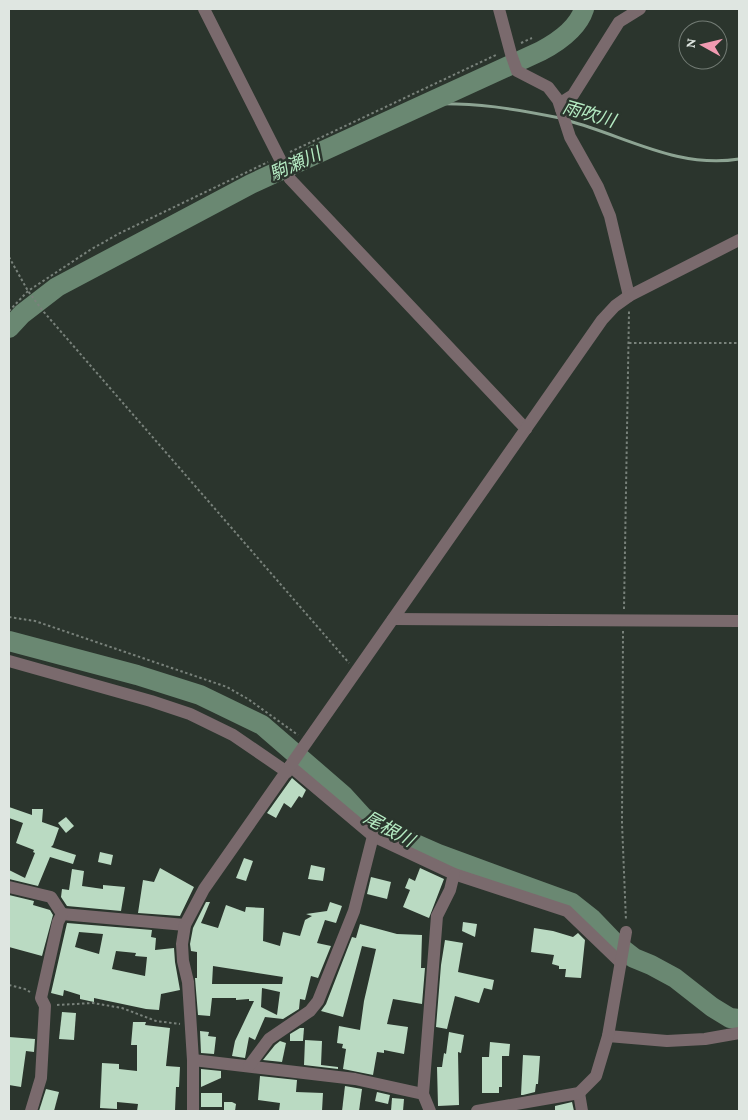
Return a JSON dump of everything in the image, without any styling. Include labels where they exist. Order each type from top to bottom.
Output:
[{"type":"street","points":[[204,9],[290,180],[526,429]]},
{"type":"street","points":[[499,9],[515,67],[519,74],[548,87],[558,100],[570,137],[598,187],[610,216],[629,296]]},
{"type":"street","points":[[563,115],[565,100],[573,95],[578,88],[619,22],[640,9]]},
{"type":"street","points":[[193,1111],[191,1026],[188,982],[183,961],[182,944],[185,925],[204,889],[602,320],[614,306],[629,296],[739,240]]},
{"type":"street","points":[[393,619],[739,621]]},
{"type":"street","points":[[9,661],[190,714],[233,735],[290,767],[373,836],[454,874],[568,911],[621,962]]},
{"type":"street","points":[[249,1066],[269,1038],[310,1011],[318,1001],[354,911],[373,836]]},
{"type":"street","points":[[430,1111],[424,1094],[437,916],[450,890],[454,874]]},
{"type":"street","points":[[9,887],[51,897],[62,914]]},
{"type":"street","points":[[62,914],[185,925]]},
{"type":"street","points":[[31,1111],[41,1078],[43,1002],[58,922],[62,914]]},
{"type":"street","points":[[478,1111],[579,1093],[596,1076],[608,1036],[626,932]]},
{"type":"street","points":[[608,1036],[667,1042],[739,1033]]},
{"type":"street","points":[[193,1060],[355,1079],[424,1094]]},
{"type":"street","points":[[579,1093],[582,1111]]},
{"type":"path","points":[[9,311],[28,291],[82,255],[118,234],[510,51]]},
{"type":"path","points":[[9,257],[28,291],[43,311],[356,671]]},
{"type":"path","points":[[626,932],[622,823],[623,621],[629,296]]},
{"type":"path","points":[[628,343],[739,343]]},
{"type":"path","points":[[9,617],[35,621],[57,628],[227,687],[248,699],[304,745]]},
{"type":"path","points":[[9,985],[25,989],[43,1002],[93,1003],[122,1008],[156,1021],[191,1026]]},
{"type":"building","points":[[292,778],[306,790],[302,798],[299,796],[291,808],[284,803],[276,818],[267,813]]},
{"type":"building","points":[[9,807],[32,815],[32,809],[43,809],[42,822],[59,828],[51,847],[76,855],[73,864],[50,857],[38,886],[9,879],[9,870],[25,878],[35,853],[33,852],[34,850],[16,843],[23,823],[9,818]]},
{"type":"building","points":[[66,817],[74,826],[66,833],[58,823]]},
{"type":"building","points":[[100,852],[113,855],[111,865],[98,862]]},
{"type":"building","points":[[244,858],[253,861],[246,881],[236,878]]},
{"type":"building","points":[[311,865],[325,868],[323,881],[308,879]]},
{"type":"building","points":[[160,868],[194,887],[180,916],[138,913],[143,880],[154,882]]},
{"type":"building","points":[[420,868],[444,879],[429,918],[403,907],[410,890],[405,888],[409,878],[415,881]]},
{"type":"building","points":[[72,869],[84,871],[82,886],[103,889],[103,885],[125,887],[121,911],[67,906],[61,897],[62,889],[69,890]]},
{"type":"building","points":[[371,877],[391,882],[387,899],[367,894]]},
{"type":"building","points":[[9,895],[34,901],[33,905],[50,910],[53,915],[42,956],[9,947]]},
{"type":"building","points":[[206,902],[210,902],[201,923],[218,928],[226,905],[245,912],[246,907],[264,908],[263,941],[280,946],[283,932],[300,936],[305,920],[312,916],[306,914],[327,911],[330,902],[342,906],[336,923],[325,920],[317,943],[331,946],[318,978],[311,976],[305,1000],[300,999],[299,1009],[283,1019],[265,1017],[255,1040],[249,1037],[245,1058],[232,1056],[235,1041],[254,1001],[249,1001],[249,999],[236,1000],[236,998],[212,998],[210,1016],[198,1015],[195,978],[197,978],[197,952],[191,951],[190,944],[193,928]],"holes":[[[213,966],[283,977],[282,984],[212,984]],[[262,988],[280,992],[277,1015],[261,1007]]]},
{"type":"building","points":[[463,922],[477,924],[475,937],[462,931]]},
{"type":"building","points":[[67,923],[152,930],[151,937],[156,938],[155,950],[174,948],[180,990],[161,994],[159,1010],[94,998],[94,1002],[80,999],[80,995],[64,990],[63,996],[51,993]],"holes":[[[79,932],[103,934],[99,954],[75,947]],[[116,951],[136,953],[135,956],[147,957],[145,976],[112,969]]]},
{"type":"building","points":[[360,924],[397,934],[422,935],[421,968],[425,968],[422,1004],[393,999],[387,1024],[408,1027],[404,1054],[384,1050],[384,1053],[377,1052],[373,1075],[343,1069],[346,1049],[342,1048],[343,1044],[337,1043],[339,1026],[360,1030],[364,1001],[376,949],[362,946],[343,1017],[321,1011],[326,1004],[352,937],[356,938]]},
{"type":"building","points":[[534,928],[573,937],[578,933],[585,940],[581,978],[565,977],[566,969],[559,969],[559,966],[552,964],[554,955],[531,952]]},
{"type":"building","points":[[445,940],[463,943],[458,972],[494,980],[492,990],[484,988],[479,1003],[455,996],[447,1029],[436,1027]]},
{"type":"building","points":[[62,1012],[76,1013],[74,1040],[59,1039]]},
{"type":"building","points":[[133,1022],[146,1022],[145,1025],[170,1028],[166,1066],[180,1067],[179,1087],[176,1087],[175,1111],[137,1111],[138,1104],[117,1102],[117,1109],[100,1108],[102,1063],[119,1064],[119,1069],[137,1071],[137,1045],[131,1045]]},
{"type":"building","points":[[300,1028],[304,1028],[303,1041],[290,1041],[290,1034]]},
{"type":"building","points":[[200,1031],[209,1032],[208,1036],[216,1037],[214,1054],[201,1053]]},
{"type":"building","points":[[449,1032],[464,1035],[461,1053],[458,1052],[459,1105],[438,1106],[437,1067],[442,1067]]},
{"type":"building","points":[[9,1037],[35,1039],[34,1052],[26,1051],[21,1087],[9,1085]]},
{"type":"building","points":[[305,1040],[322,1041],[321,1065],[338,1067],[338,1069],[304,1065]]},
{"type":"building","points":[[280,1041],[286,1043],[282,1062],[263,1060],[275,1045]]},
{"type":"building","points":[[490,1042],[510,1044],[509,1056],[502,1056],[502,1087],[499,1087],[499,1093],[482,1093],[482,1057],[489,1057]]},
{"type":"building","points":[[523,1055],[540,1056],[538,1084],[536,1084],[535,1092],[521,1095]]},
{"type":"building","points":[[201,1069],[221,1071],[221,1078],[201,1087]]},
{"type":"building","points":[[260,1076],[297,1080],[296,1092],[323,1093],[322,1111],[279,1111],[280,1103],[258,1100]]},
{"type":"building","points":[[345,1086],[362,1089],[359,1111],[342,1111]]},
{"type":"building","points":[[46,1089],[59,1092],[54,1111],[39,1111]]},
{"type":"building","points":[[377,1092],[390,1095],[388,1104],[375,1101]]},
{"type":"building","points":[[201,1093],[222,1093],[222,1107],[201,1107]]},
{"type":"building","points":[[392,1098],[404,1099],[403,1111],[391,1111]]},
{"type":"building","points":[[224,1102],[236,1104],[235,1111],[224,1111]]},
{"type":"building","points":[[572,1102],[574,1111],[555,1111],[555,1106]]},
{"type":"waterway","name":"駒瀬川","points":[[9,328],[22,314],[57,287],[251,184],[541,51],[560,39],[572,28],[584,9]]},
{"type":"waterway","name":"雨吹川","points":[[429,104],[495,107],[560,118]]},
{"type":"waterway","name":"雨吹川","points":[[569,121],[673,155],[716,161],[739,159]]},
{"type":"waterway","name":"尾根川","points":[[9,641],[137,675],[200,695],[262,725],[343,795],[363,817],[388,832],[438,854],[572,903],[634,958],[675,978],[712,1007],[730,1018],[739,1019]]}]
